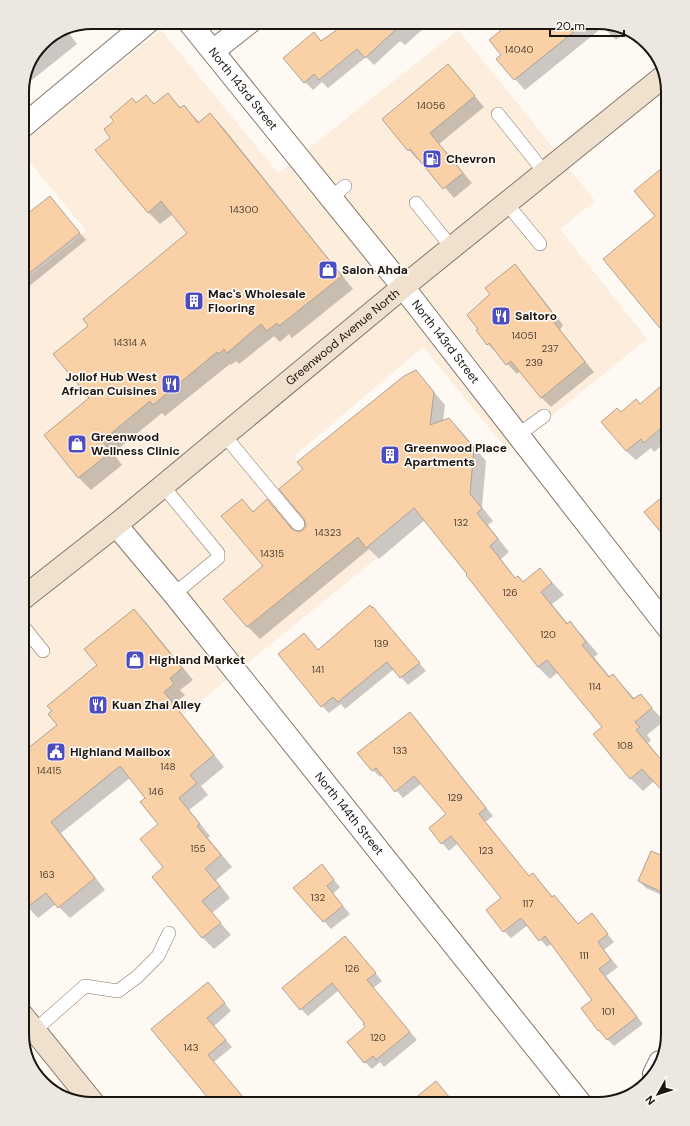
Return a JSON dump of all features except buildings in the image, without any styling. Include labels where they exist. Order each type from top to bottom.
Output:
[{"type":"main road","name":"Greenwood Avenue North","points":[[29,593],[116,525],[403,287],[660,79]]},
{"type":"main road","points":[[29,1024],[88,1097]]},
{"type":"street","points":[[29,121],[140,29]]},
{"type":"street","name":"North 143rd Street","points":[[195,29],[338,192],[403,287],[661,619]]},
{"type":"street","points":[[213,51],[241,29]]},
{"type":"street","name":"North 144th Street","points":[[116,525],[174,594],[575,1097]]},
{"type":"lane","points":[[498,114],[545,173]]},
{"type":"lane","points":[[416,203],[452,248]]},
{"type":"lane","points":[[507,204],[540,244]]},
{"type":"lane","points":[[518,435],[544,416]]},
{"type":"lane","points":[[224,436],[298,524]]},
{"type":"lane","points":[[163,486],[218,554],[218,558],[174,594]]},
{"type":"lane","points":[[29,634],[43,651]]},
{"type":"lane","points":[[29,1022],[85,986],[118,991],[137,977],[158,956],[169,933]]},
{"type":"shaded area","points":[[161,30],[278,173],[458,30],[595,201],[560,229],[647,339],[508,451],[423,347],[294,456],[377,558],[29,840],[29,277],[86,231],[29,161],[29,137]]},
{"type":"place","name":"Chevron","points":[[432,159]]},
{"type":"place","name":"Salon Ahda","points":[[328,270]]},
{"type":"place","name":"Mac's Wholesale Flooring","points":[[194,301]]},
{"type":"place","name":"Saltoro","points":[[501,316]]},
{"type":"place","name":"Jollof Hub West African Cuisines","points":[[171,384]]},
{"type":"place","name":"Greenwood Wellness Clinic","points":[[77,444]]},
{"type":"place","name":"Greenwood Place Apartments","points":[[390,455]]},
{"type":"place","name":"Highland Market","points":[[135,660]]},
{"type":"place","name":"Kuan Zhai Alley","points":[[98,705]]},
{"type":"place","name":"Highland Mailbox","points":[[56,752]]}]
